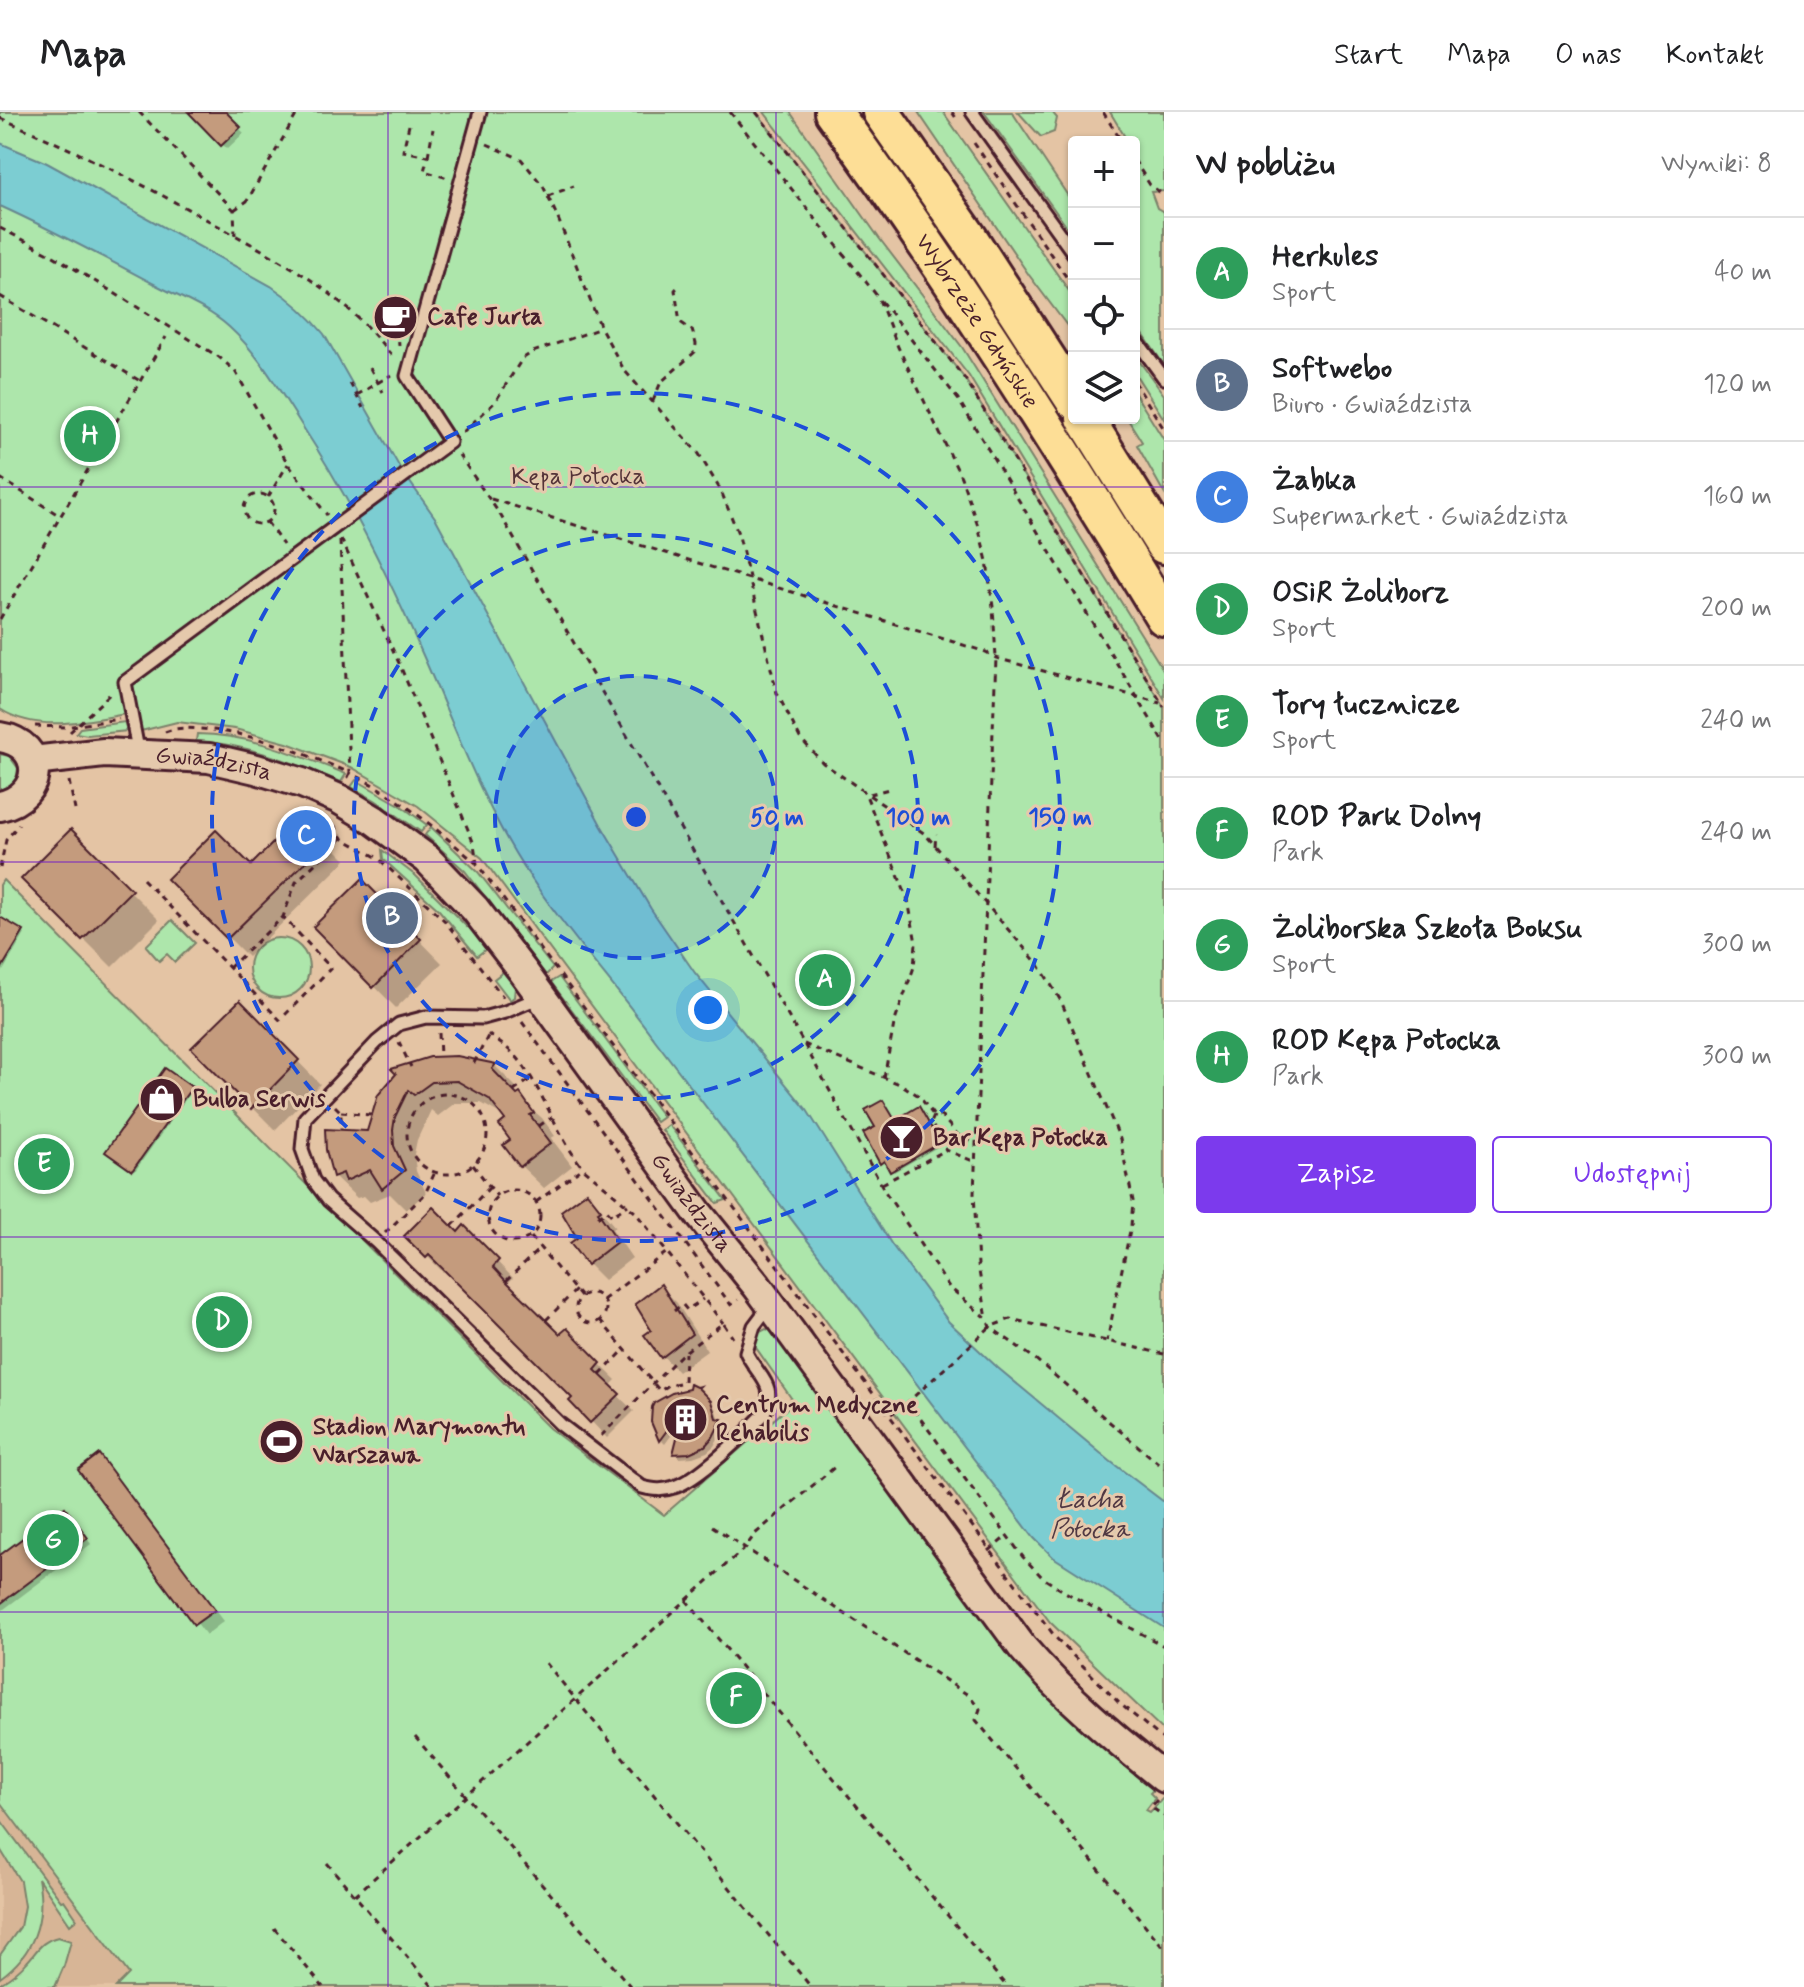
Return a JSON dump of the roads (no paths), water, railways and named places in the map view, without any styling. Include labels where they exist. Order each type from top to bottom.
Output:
[{"type":"main road","name":"Wybrzeże Gdyńskie","points":[[833,112],[928,246],[1009,369],[1164,617]]},
{"type":"main road","name":"Wybrzeże Gdyńskie","points":[[881,112],[953,214],[1068,391]]},
{"type":"main road","points":[[1089,424],[1164,545]]},
{"type":"street","points":[[0,806],[14,803],[27,794],[33,770],[13,732]]},
{"type":"street","name":"Gwiaździsta","points":[[33,770],[139,756],[209,758],[302,783],[339,799],[427,859],[475,909],[1022,1647],[1054,1684],[1090,1718],[1164,1778]]},
{"type":"lane","points":[[139,756],[125,682],[450,442],[407,376],[480,112]]},
{"type":"lane","points":[[972,112],[1068,246]]},
{"type":"lane","points":[[1140,345],[1164,378]]},
{"type":"lane","points":[[540,996],[483,1018],[426,1017],[399,1024],[377,1042],[305,1118],[302,1149],[313,1180],[328,1200],[376,1242],[560,1424],[642,1487],[656,1491],[676,1487],[693,1478],[756,1423],[769,1403],[770,1389],[747,1355],[764,1295]]},
{"type":"water","name":"Łacha Potocka","points":[[0,143],[47,163],[271,286],[299,308],[324,334],[400,468],[436,519],[601,825],[651,909],[695,973],[807,1110],[892,1245],[949,1322],[998,1368],[1164,1502],[1164,1628],[1053,1557],[1034,1538],[545,899],[514,852],[485,797],[409,623],[366,536],[319,452],[259,360],[240,337],[203,308],[0,206]]},
{"type":"place","name":"Cafe Jurta","points":[[396,317]]},
{"type":"place","name":"ROD Kępa Potocka","points":[[90,436]]},
{"type":"place","name":"Żabka","points":[[306,836]]},
{"type":"place","name":"Softwebo","points":[[392,918]]},
{"type":"place","name":"Herkules","points":[[825,980]]},
{"type":"place","name":"Bulba Serwis","points":[[162,1099]]},
{"type":"place","name":"Bar Kępa Potocka","points":[[902,1138]]},
{"type":"place","name":"Tory łucznicze","points":[[44,1164]]},
{"type":"place","name":"OSiR Żoliborz","points":[[222,1322]]},
{"type":"place","name":"Centrum Medyczne Rehabilis","points":[[685,1419]]},
{"type":"place","name":"Stadion Marymontu Warszawa","points":[[282,1441]]},
{"type":"place","name":"Żoliborska Szkoła Boksu","points":[[53,1540]]},
{"type":"place","name":"ROD Park Dolny","points":[[736,1698]]},
{"type":"park label","name":"Kępa Potocka","points":[[578,477]]}]
